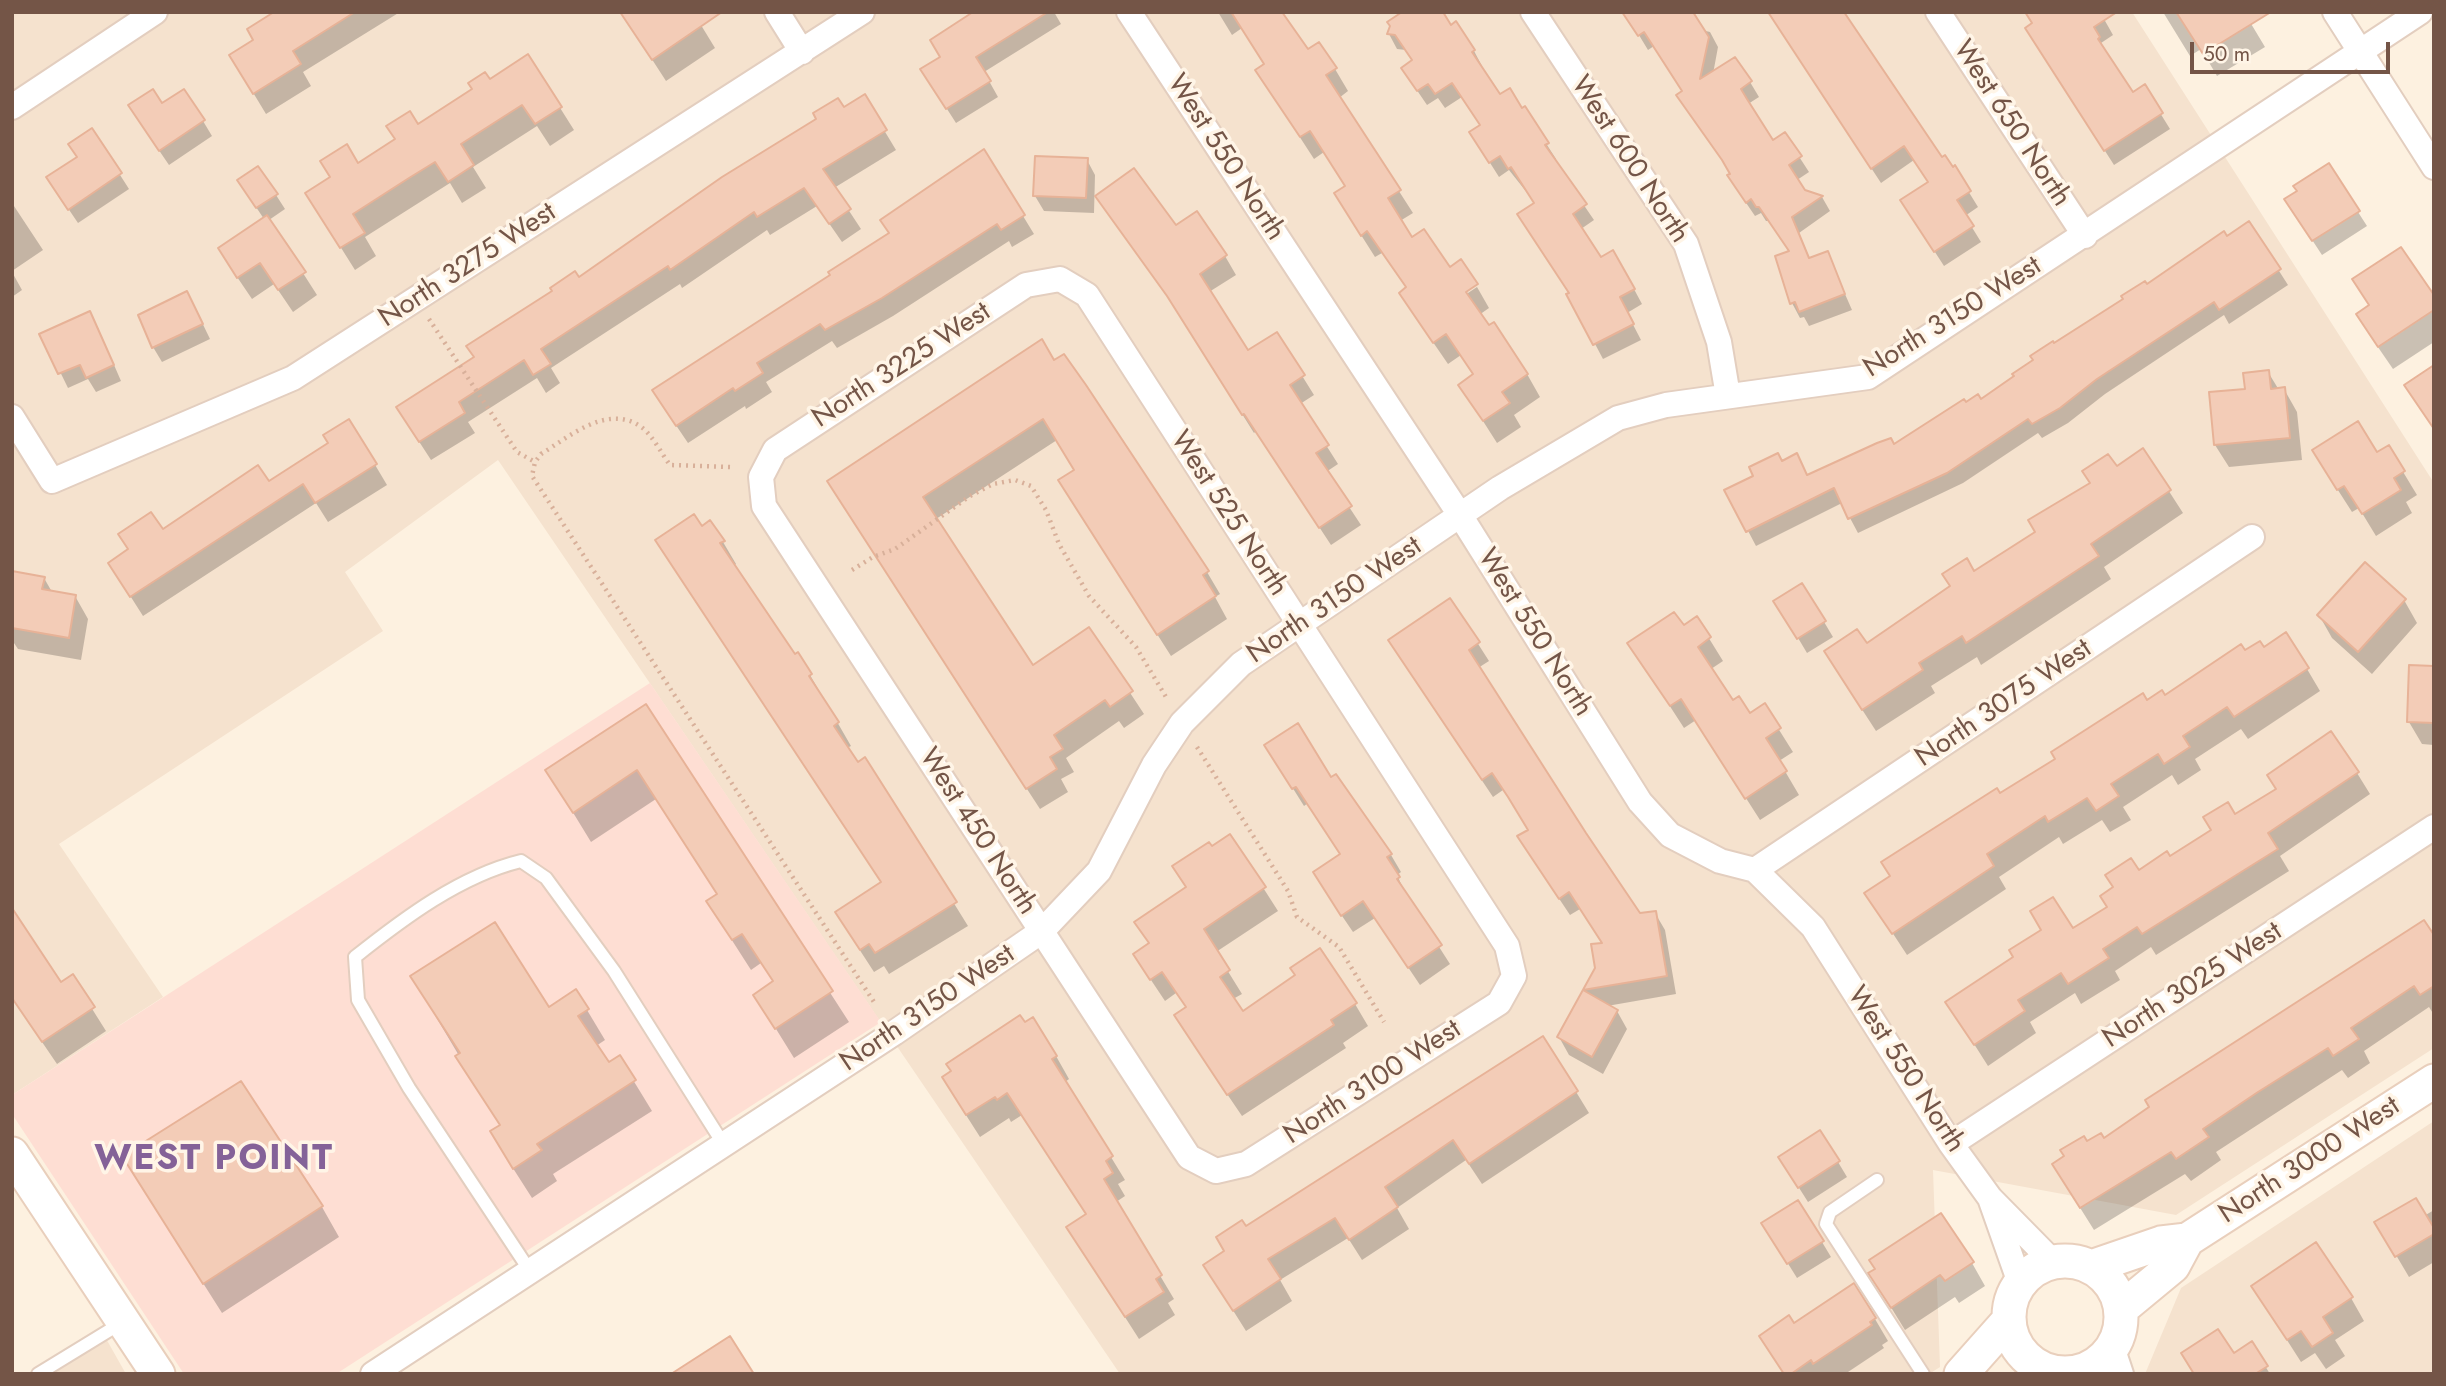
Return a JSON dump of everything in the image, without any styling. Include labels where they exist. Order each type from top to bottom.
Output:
[{"type":"main road","name":"North 3000 West","points":[[2091,1267],[2161,1243],[2187,1240],[2434,1081]]},
{"type":"main road","points":[[12,1154],[158,1374]]},
{"type":"main road","name":"North 3000 West","points":[[2121,1309],[2173,1266],[2187,1240]]},
{"type":"main road","points":[[2073,1261],[2091,1267],[2106,1279],[2121,1309],[2117,1360],[2099,1361],[2079,1373],[2031,1371],[2011,1335],[2009,1320],[2011,1300],[2020,1283],[2034,1270],[2053,1262],[2073,1261]]},
{"type":"main road","points":[[1961,1374],[2009,1320]]},
{"type":"street","points":[[12,107],[155,12]]},
{"type":"street","points":[[777,12],[803,52]]},
{"type":"street","name":"North 3275 West","points":[[12,417],[52,481],[293,378],[862,12]]},
{"type":"street","name":"West 550 North","points":[[1129,12],[1460,515],[1640,802],[1670,835],[1720,861],[1755,870],[1813,927],[1951,1144],[1990,1198],[2053,1262]]},
{"type":"street","name":"West 600 North","points":[[1533,12],[1686,244],[1719,342],[1728,396]]},
{"type":"street","name":"West 650 North","points":[[1938,12],[2085,236]]},
{"type":"street","points":[[2335,12],[2434,167]]},
{"type":"street","name":"North 3150 West","points":[[373,1374],[894,1033],[1042,931],[1099,871],[1154,765],[1182,723],[1241,664],[1500,488],[1618,418],[1667,405],[1868,377],[2420,12]]},
{"type":"street","name":"North 3225 West","points":[[761,477],[775,450],[1026,285],[1060,279]]},
{"type":"street","name":"West 525 North","points":[[1060,279],[1087,295],[1507,946],[1514,976]]},
{"type":"street","name":"West 450 North","points":[[761,477],[764,506],[1189,1157],[1216,1171]]},
{"type":"street","name":"North 3075 West","points":[[1755,870],[2252,537]]},
{"type":"street","name":"North 3025 West","points":[[1951,1144],[2434,827]]},
{"type":"street","name":"North 3100 West","points":[[1216,1171],[1246,1164],[1499,1003],[1514,976]]},
{"type":"street","name":"West 550 North","points":[[1990,1198],[2020,1283]]},
{"type":"lane","points":[[530,1271],[408,1088],[358,1000],[355,957],[393,926],[487,869],[521,861],[546,877],[614,971],[724,1145]]},
{"type":"lane","points":[[1877,1180],[1830,1212],[1826,1224],[1923,1374]]},
{"type":"lane","points":[[38,1374],[124,1322]]},
{"type":"path","points":[[425,313],[517,452],[535,462]]},
{"type":"path","points":[[730,467],[670,465],[642,427],[620,417],[592,423],[541,454],[535,462],[532,475],[874,1002]]},
{"type":"path","points":[[852,570],[873,556],[895,548],[970,496],[993,484],[1015,480],[1031,486],[1046,510],[1059,544],[1089,596],[1136,646],[1166,697]]},
{"type":"path","points":[[1197,747],[1288,891],[1297,916],[1339,947],[1384,1022]]},
{"type":"shaded area","points":[[12,12],[2132,12],[2434,483],[2434,1048],[2176,1215],[1933,1170],[1940,1367],[1929,1374],[1120,1374],[498,460],[345,572],[383,631],[59,844],[163,997],[12,1095]]},
{"type":"shaded area","points":[[650,683],[881,1022],[336,1374],[184,1374],[12,1114],[12,1095]]},
{"type":"shaded area","points":[[2434,1121],[2434,1374],[2145,1374],[2181,1288]]},
{"type":"shaded area","points":[[100,1328],[126,1374],[28,1374]]},
{"type":"building","points":[[274,12],[355,12],[293,51],[301,64],[253,94],[229,55],[253,40],[247,29]]},
{"type":"building","points":[[620,12],[722,12],[652,60]]},
{"type":"building","points":[[973,12],[1048,12],[976,57],[991,81],[946,109],[920,69],[940,57],[930,40]]},
{"type":"building","points":[[1231,12],[1282,12],[1308,49],[1319,42],[1337,68],[1326,75],[1401,190],[1388,198],[1412,237],[1424,229],[1450,267],[1461,259],[1478,284],[1466,292],[1489,325],[1494,322],[1528,374],[1502,392],[1510,403],[1483,421],[1458,385],[1473,374],[1446,334],[1433,343],[1399,293],[1406,287],[1367,231],[1361,236],[1334,193],[1345,186],[1310,131],[1300,137],[1255,70],[1264,64]]},
{"type":"building","points":[[1402,12],[1443,12],[1451,25],[1456,21],[1475,50],[1472,52],[1500,94],[1510,88],[1522,108],[1525,106],[1549,143],[1545,145],[1587,204],[1573,214],[1601,257],[1613,250],[1635,289],[1620,297],[1634,324],[1593,345],[1566,294],[1569,293],[1517,214],[1534,203],[1511,167],[1508,169],[1500,156],[1489,163],[1469,132],[1480,125],[1452,83],[1435,94],[1428,84],[1417,91],[1401,68],[1412,60],[1395,35],[1387,34],[1390,26],[1387,22]]},
{"type":"building","points":[[1622,12],[1693,12],[1709,37],[1700,79],[1735,57],[1752,81],[1741,89],[1747,99],[1773,140],[1785,132],[1802,156],[1789,165],[1805,190],[1823,196],[1792,217],[1809,258],[1828,251],[1845,294],[1799,312],[1795,302],[1790,304],[1775,256],[1789,251],[1759,207],[1756,207],[1751,199],[1746,203],[1727,175],[1730,174],[1722,160],[1676,95],[1682,91],[1644,32],[1638,36]]},
{"type":"building","points":[[1768,12],[1844,12],[1942,157],[1945,155],[1953,167],[1955,165],[1971,191],[1957,200],[1974,226],[1934,252],[1900,200],[1928,182],[1904,146],[1871,169]]},
{"type":"building","points":[[2025,12],[2117,12],[2094,27],[2100,37],[2098,39],[2133,92],[2145,84],[2163,113],[2104,151],[2025,28],[2032,23]]},
{"type":"building","points":[[2176,12],[2271,12],[2203,54]]},
{"type":"building","points":[[528,54],[562,107],[535,124],[522,105],[461,144],[474,165],[448,182],[435,162],[353,214],[365,233],[340,248],[305,193],[330,177],[320,161],[347,144],[358,163],[395,139],[386,126],[410,111],[418,124],[472,89],[468,83],[485,72],[490,79]]},
{"type":"building","points":[[153,89],[162,103],[184,89],[205,120],[159,151],[128,105]]},
{"type":"building","points":[[865,94],[887,130],[823,169],[851,209],[829,224],[804,188],[757,217],[754,212],[670,270],[668,266],[541,349],[551,364],[533,375],[524,360],[459,402],[465,413],[419,442],[396,407],[474,357],[466,346],[552,291],[550,288],[575,271],[579,277],[722,177],[816,119],[813,113],[838,98],[844,107]]},
{"type":"building","points":[[92,128],[122,173],[68,210],[46,177],[77,157],[68,144]]},
{"type":"building","points":[[984,149],[1025,215],[1001,230],[997,224],[882,298],[825,330],[820,324],[757,363],[763,373],[735,391],[733,388],[676,426],[652,390],[830,275],[828,272],[889,233],[880,220]]},
{"type":"building","points":[[1035,156],[1088,158],[1086,198],[1033,196]]},
{"type":"building","points":[[2329,163],[2360,211],[2312,241],[2284,199],[2297,191],[2293,186]]},
{"type":"building","points":[[258,166],[278,194],[256,208],[237,180]]},
{"type":"building","points":[[1134,168],[1176,225],[1197,211],[1227,255],[1200,274],[1248,350],[1277,332],[1305,375],[1290,385],[1329,445],[1316,453],[1352,506],[1319,528],[1244,414],[1242,415],[1167,296],[1095,196]]},
{"type":"building","points":[[267,215],[306,272],[278,290],[260,263],[237,278],[218,248]]},
{"type":"building","points":[[2249,221],[2281,269],[2219,310],[2214,302],[2097,379],[2060,408],[2032,424],[2028,419],[1947,473],[1848,519],[1834,488],[1746,532],[1724,490],[1753,476],[1749,467],[1778,453],[1782,461],[1797,453],[1807,475],[1891,438],[1894,444],[1964,399],[1966,402],[1978,394],[1981,399],[2033,360],[2030,356],[2123,299],[2121,296],[2145,281],[2147,284],[2224,231],[2227,236]]},
{"type":"building","points":[[2401,247],[2434,295],[2434,310],[2378,347],[2356,314],[2369,305],[2352,279]]},
{"type":"building","points":[[187,291],[203,324],[152,348],[138,315]]},
{"type":"building","points":[[90,311],[114,365],[86,378],[80,365],[58,374],[39,334]]},
{"type":"building","points":[[1042,339],[1054,360],[1064,354],[1086,385],[1209,571],[1203,575],[1216,596],[1157,635],[1058,480],[1074,470],[1043,419],[923,497],[1033,665],[1089,627],[1133,691],[1110,707],[1105,700],[1054,735],[1063,749],[1050,757],[1057,769],[1026,789],[827,481]]},
{"type":"building","points":[[2434,365],[2434,429],[2404,385]]},
{"type":"building","points":[[2269,370],[2271,389],[2285,387],[2290,438],[2214,445],[2209,392],[2245,389],[2243,373]]},
{"type":"building","points":[[349,419],[377,464],[315,503],[303,484],[130,597],[108,563],[128,549],[118,534],[151,512],[163,529],[258,465],[269,481],[328,443],[323,435]]},
{"type":"building","points":[[2358,421],[2377,452],[2389,445],[2405,471],[2394,478],[2401,490],[2362,514],[2344,486],[2337,490],[2312,450]]},
{"type":"building","points":[[2143,448],[2171,490],[2091,544],[2099,556],[1966,643],[1962,636],[1919,663],[1923,670],[1862,710],[1824,651],[1857,629],[1867,643],[1950,586],[1942,574],[1967,558],[1974,571],[2035,532],[2028,520],[2090,483],[2082,471],[2108,454],[2117,466]]},
{"type":"building","points":[[694,514],[702,526],[710,520],[725,541],[720,543],[795,654],[798,652],[812,674],[809,676],[839,722],[834,726],[858,762],[865,757],[957,902],[875,953],[869,944],[860,950],[835,912],[881,882],[655,540]]},
{"type":"building","points":[[2365,562],[2406,599],[2358,652],[2317,615]]},
{"type":"building","points":[[12,571],[45,577],[42,589],[76,595],[69,638],[12,628]]},
{"type":"building","points":[[1802,583],[1826,621],[1797,639],[1773,601]]},
{"type":"building","points":[[1450,598],[1480,642],[1469,650],[1586,833],[1640,913],[1656,911],[1667,976],[1583,990],[1618,1010],[1592,1057],[1557,1037],[1595,968],[1591,944],[1602,943],[1569,892],[1559,899],[1517,836],[1528,830],[1508,797],[1492,773],[1482,780],[1388,640]]},
{"type":"building","points":[[1674,612],[1684,625],[1697,616],[1711,637],[1698,647],[1733,700],[1739,696],[1750,713],[1765,703],[1781,728],[1766,738],[1787,771],[1745,799],[1681,699],[1670,706],[1627,643]]},
{"type":"building","points":[[2286,632],[2309,668],[2234,717],[2227,707],[2183,736],[2190,747],[2164,764],[2158,754],[2111,784],[2119,796],[2096,811],[2087,798],[2048,822],[2045,816],[1987,854],[1994,866],[1892,934],[1864,893],[1890,876],[1881,862],[1997,788],[2000,793],[2055,759],[2051,752],[2143,693],[2147,700],[2162,690],[2165,695],[2241,644],[2245,650],[2260,641],[2264,647]]},
{"type":"building","points":[[2409,665],[2434,666],[2434,723],[2407,722]]},
{"type":"building","points":[[646,704],[833,991],[775,1029],[753,995],[773,981],[742,934],[732,940],[706,901],[717,894],[637,770],[573,813],[545,770]]},
{"type":"building","points":[[1298,723],[1331,777],[1336,774],[1392,854],[1387,857],[1400,877],[1397,879],[1442,945],[1408,968],[1363,901],[1341,916],[1313,872],[1340,854],[1296,787],[1292,789],[1264,745]]},
{"type":"building","points":[[2331,731],[2359,772],[2268,833],[2278,849],[2142,934],[2137,927],[2103,949],[2109,958],[2068,984],[2061,973],[2018,1000],[2025,1011],[1974,1045],[1945,1002],[2013,957],[2009,950],[2041,930],[2030,911],[2053,897],[2073,928],[2107,907],[2100,896],[2113,887],[2105,875],[2131,858],[2139,870],[2167,851],[2170,856],[2211,830],[2203,817],[2228,802],[2235,814],[2276,789],[2267,775]]},
{"type":"building","points":[[1230,834],[1266,887],[1204,929],[1230,970],[1220,977],[1243,1011],[1295,975],[1290,968],[1320,948],[1357,1003],[1331,1020],[1334,1025],[1227,1095],[1174,1015],[1186,1007],[1162,972],[1150,980],[1133,954],[1149,943],[1134,922],[1186,887],[1172,866],[1209,842],[1212,846]]},
{"type":"building","points":[[12,908],[61,982],[73,974],[95,1007],[42,1042],[12,998]]},
{"type":"building","points":[[2424,920],[2434,935],[2434,986],[2420,995],[2414,986],[2351,1028],[2359,1039],[2333,1056],[2328,1048],[2203,1129],[2209,1137],[2176,1159],[2171,1152],[2080,1208],[2052,1164],[2064,1156],[2060,1150],[2084,1136],[2087,1141],[2101,1133],[2104,1138],[2149,1107],[2145,1100]]},
{"type":"building","points":[[495,922],[549,1007],[576,989],[589,1009],[578,1016],[609,1062],[620,1055],[636,1080],[537,1144],[542,1150],[513,1169],[490,1131],[500,1125],[455,1056],[460,1053],[410,976]]},
{"type":"building","points":[[1020,1015],[1025,1022],[1033,1017],[1057,1056],[1052,1059],[1113,1156],[1106,1161],[1113,1173],[1104,1179],[1162,1275],[1156,1279],[1164,1292],[1125,1317],[1066,1227],[1086,1214],[1007,1093],[997,1100],[995,1097],[966,1115],[942,1077],[951,1071],[946,1064]]},
{"type":"building","points":[[1543,1036],[1578,1091],[1469,1164],[1453,1140],[1385,1187],[1398,1207],[1349,1240],[1335,1218],[1268,1259],[1281,1279],[1233,1311],[1203,1265],[1224,1251],[1216,1237],[1242,1220],[1246,1226]]},
{"type":"building","points":[[241,1081],[323,1206],[203,1284],[122,1156]]},
{"type":"building","points":[[1820,1130],[1840,1161],[1798,1188],[1778,1157]]},
{"type":"building","points":[[2416,1198],[2434,1228],[2434,1234],[2395,1257],[2374,1222]]},
{"type":"building","points":[[1798,1200],[1824,1241],[1787,1264],[1761,1223]]},
{"type":"building","points":[[1941,1213],[1974,1262],[1945,1281],[1940,1275],[1891,1308],[1868,1273],[1875,1269],[1869,1260]]},
{"type":"building","points":[[2316,1242],[2353,1297],[2323,1317],[2333,1333],[2312,1347],[2301,1331],[2287,1340],[2251,1286]]},
{"type":"building","points":[[1854,1283],[1876,1318],[1870,1322],[1872,1325],[1813,1364],[1811,1360],[1791,1374],[1784,1374],[1759,1336],[1789,1315],[1794,1323]]},
{"type":"building","points":[[2218,1329],[2234,1353],[2252,1341],[2268,1366],[2255,1374],[2194,1374],[2181,1353]]},
{"type":"building","points":[[730,1336],[754,1374],[671,1374]]},
{"type":"district","name":"WEST POINT","points":[[214,1161]]}]
